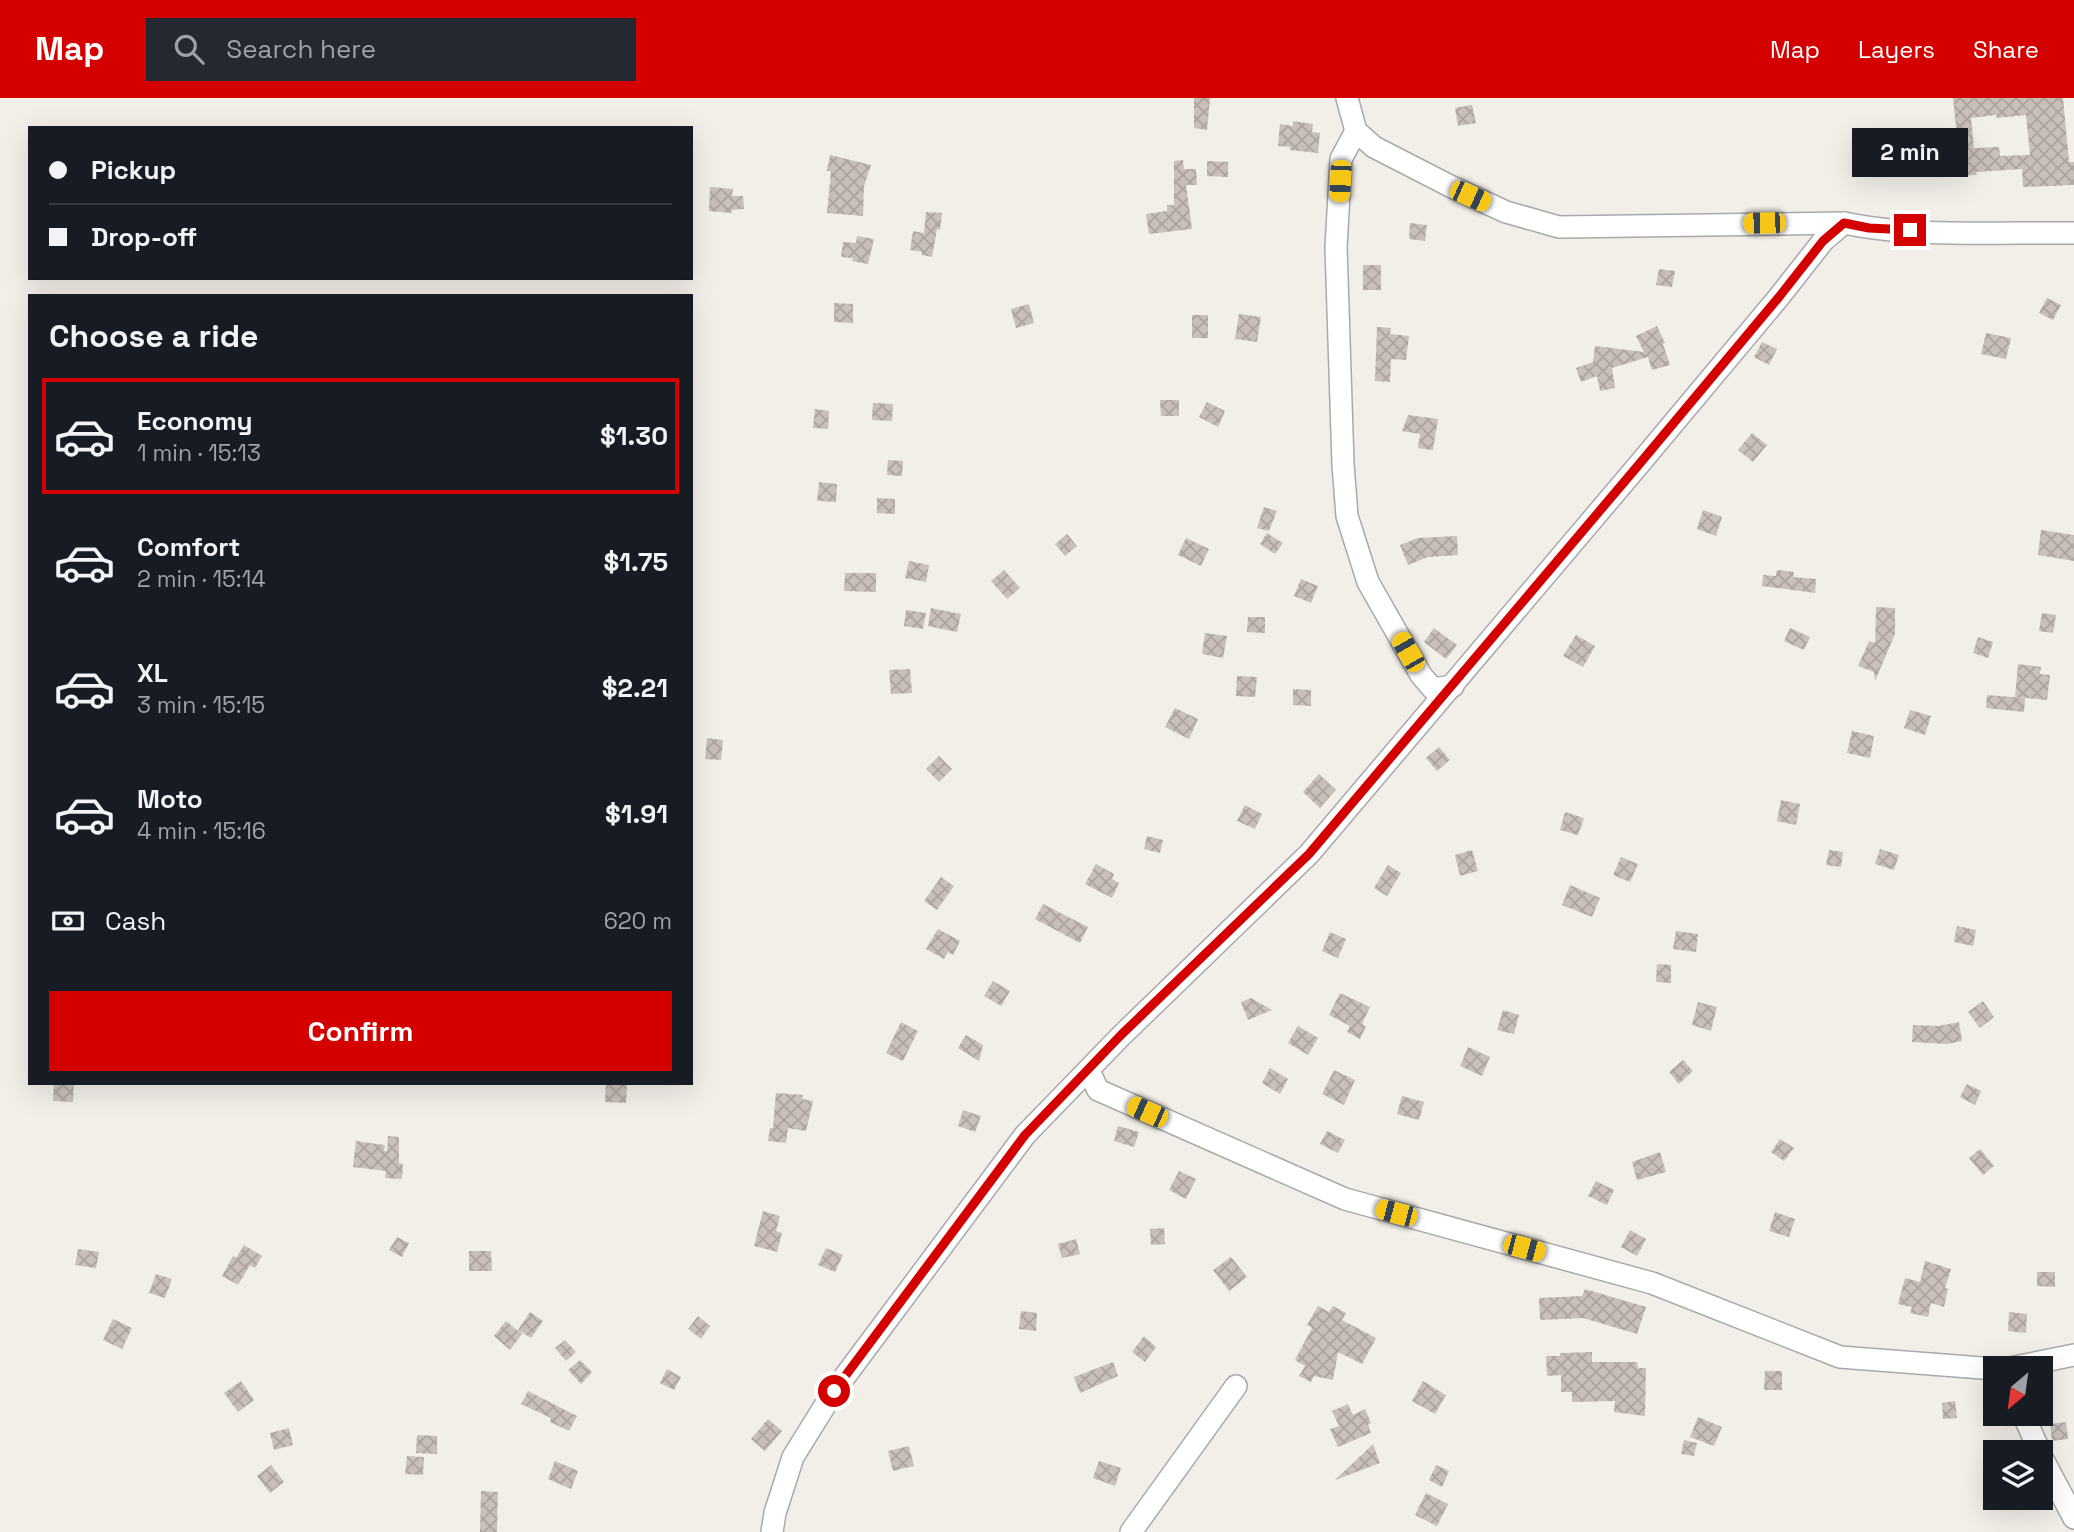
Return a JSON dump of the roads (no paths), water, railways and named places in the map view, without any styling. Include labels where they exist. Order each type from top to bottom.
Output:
[{"type":"street","points":[[1347,98],[1356,131],[1374,147],[1506,212],[1559,227],[1844,223],[1869,228],[1930,231],[2074,233]]},
{"type":"street","points":[[1356,131],[1341,159],[1336,247],[1347,516],[1368,582],[1421,675],[1433,689],[1452,686]]},
{"type":"street","points":[[772,1532],[775,1513],[793,1457],[834,1391],[1025,1135],[1121,1035],[1309,854],[1779,297],[1823,241],[1844,223]]},
{"type":"street","points":[[1089,1071],[1098,1090],[1345,1199],[1652,1283],[1840,1357],[1983,1368]]},
{"type":"street","points":[[2053,1359],[2074,1355]]},
{"type":"street","points":[[1130,1532],[1236,1386]]},
{"type":"street","points":[[2053,1478],[2074,1518]]}]
